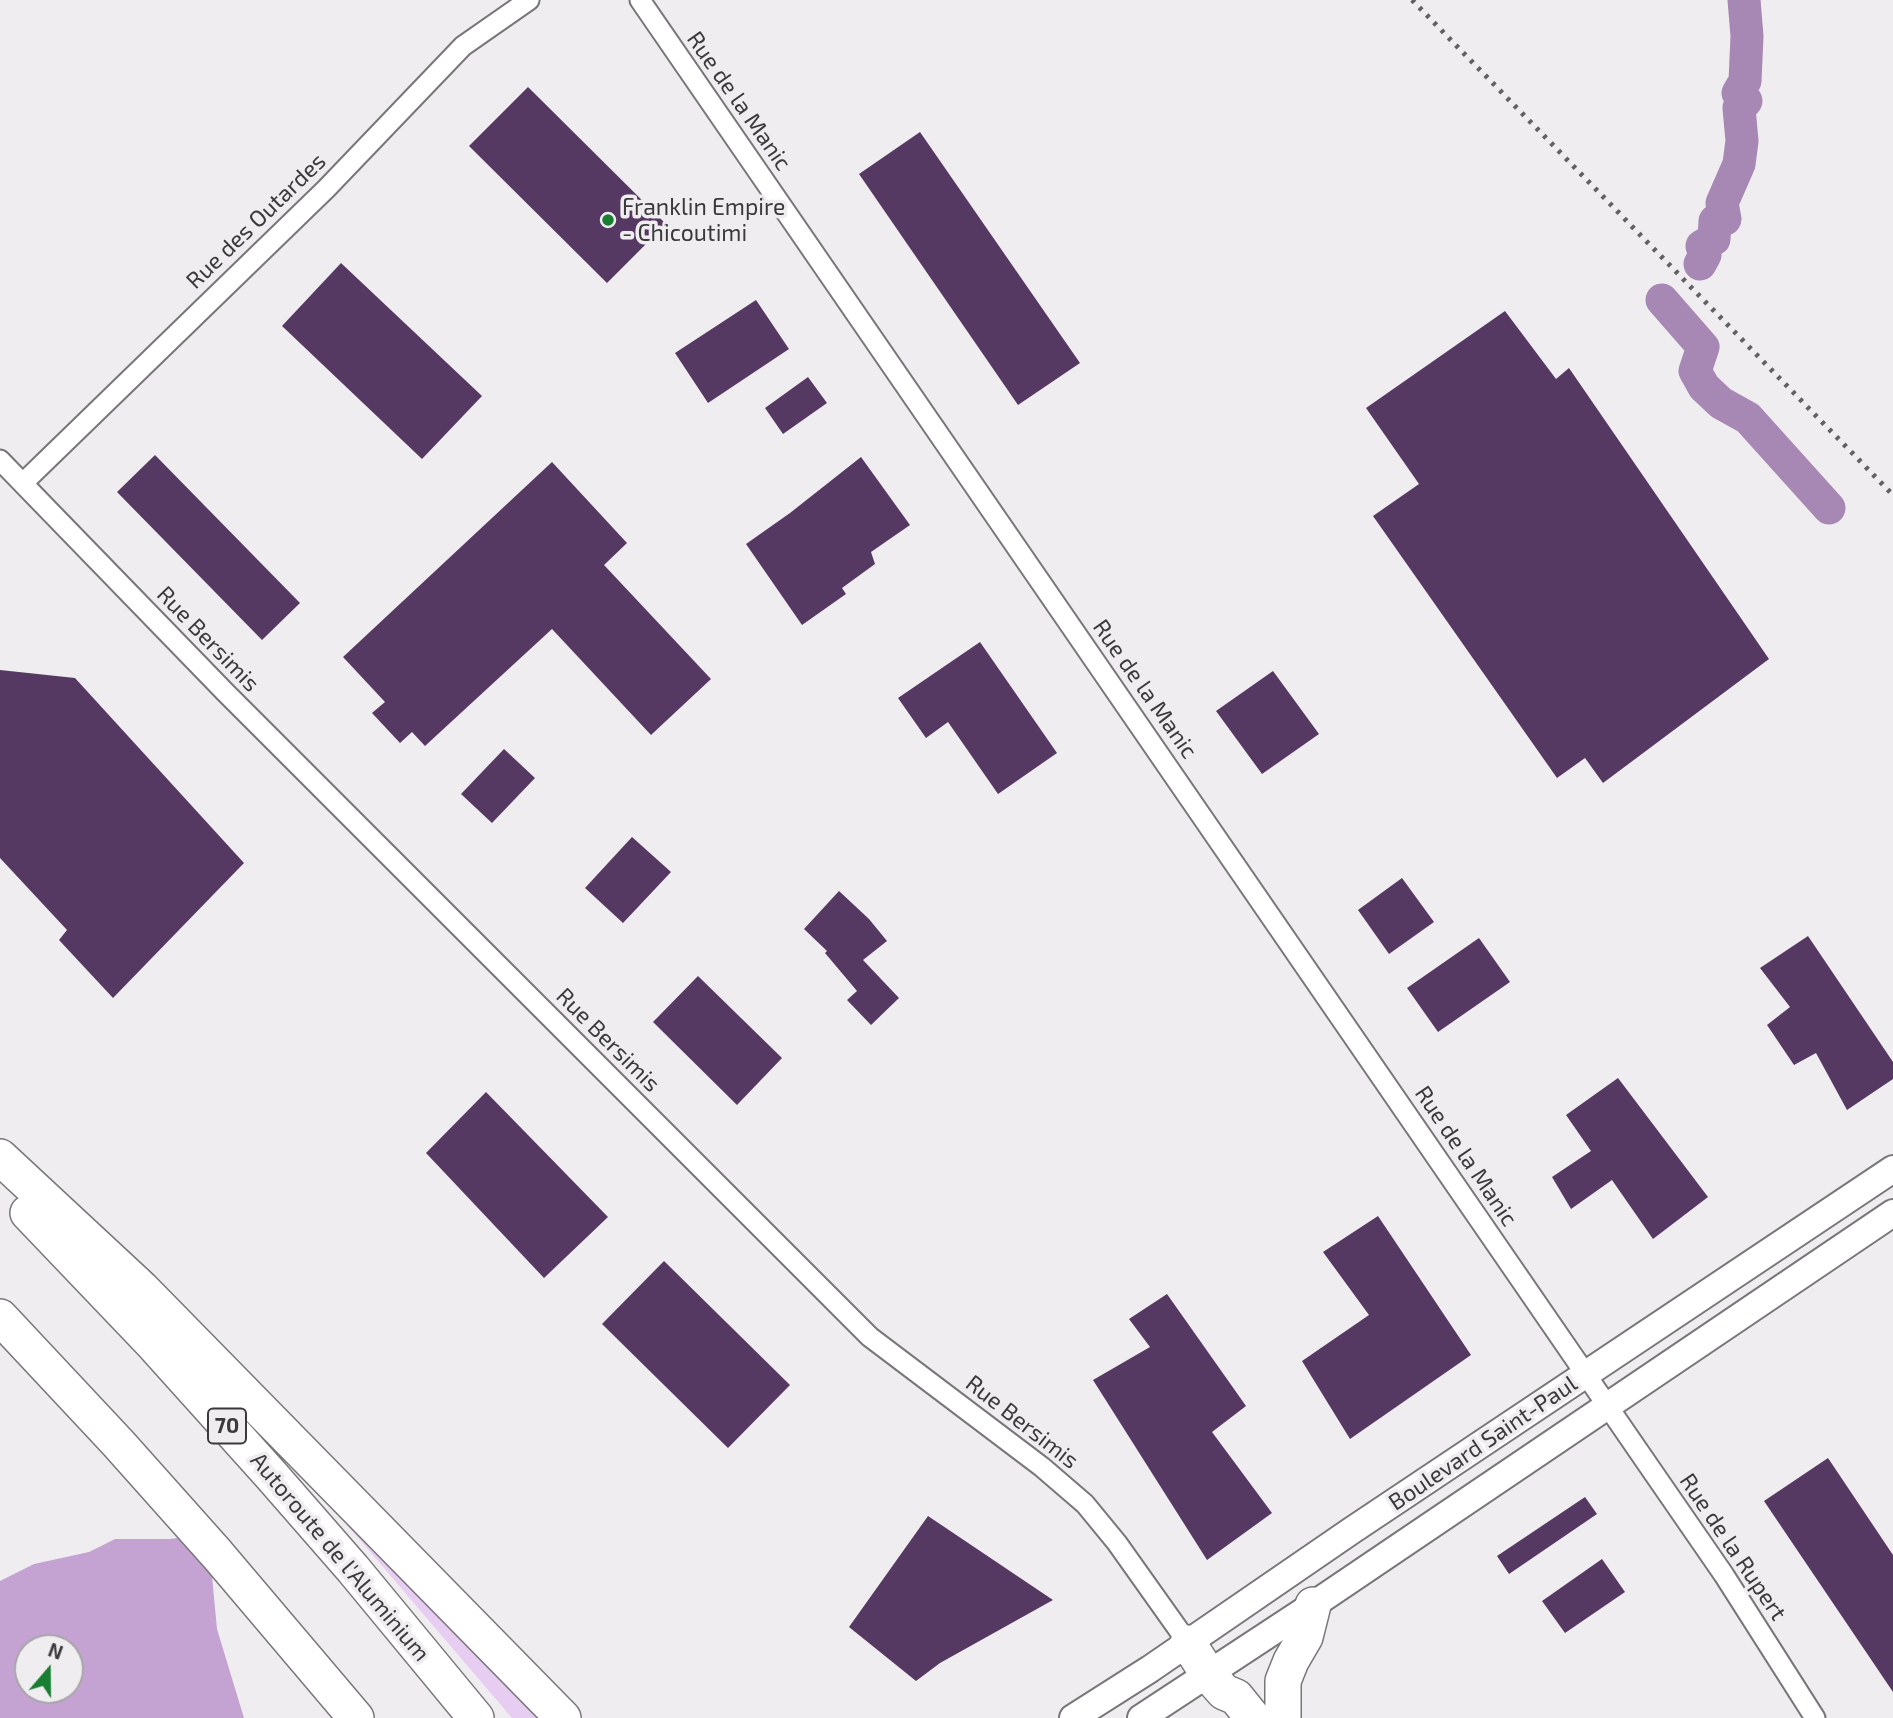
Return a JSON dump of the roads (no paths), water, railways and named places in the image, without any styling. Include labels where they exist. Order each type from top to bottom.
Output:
[{"type":"highway","points":[[0,1157],[142,1289],[563,1718]]},
{"type":"highway","name":"Autoroute de l'Aluminium","points":[[0,1184],[139,1329],[271,1475],[476,1718]]},
{"type":"highway","points":[[0,1317],[184,1516],[356,1718]]},
{"type":"highway","points":[[1283,1718],[1283,1681],[1305,1637],[1313,1605]]},
{"type":"highway","points":[[1188,1643],[1219,1695],[1236,1697],[1253,1718]]},
{"type":"main road","name":"Boulevard Saint-Paul","points":[[1073,1718],[1893,1169]]},
{"type":"main road","name":"Boulevard Saint-Paul","points":[[1141,1718],[1219,1695],[1313,1605],[1893,1213]]},
{"type":"street","name":"Rue des Outardes","points":[[23,483],[326,189],[463,46],[529,0]]},
{"type":"street","name":"Rue de la Manic","points":[[640,0],[1608,1406]]},
{"type":"street","name":"Rue Bersimis","points":[[0,460],[236,702],[870,1337],[1042,1467],[1085,1504],[1117,1543],[1188,1643]]},
{"type":"street","name":"Rue de la Rupert","points":[[1608,1406],[1724,1575],[1815,1718]]},
{"type":"waterway","points":[[1700,264],[1705,255],[1702,246],[1714,239],[1715,221],[1725,219],[1722,203],[1739,164],[1742,141],[1739,108],[1746,101],[1738,93],[1745,81],[1747,36],[1744,0]]},
{"type":"waterway","points":[[1662,300],[1703,347],[1695,371],[1704,387],[1721,403],[1748,418],[1829,508]]},
{"type":"railway","points":[[1412,0],[1893,495]]},
{"type":"place","name":"Franklin Empire - Chicoutimi","points":[[608,220]]}]
